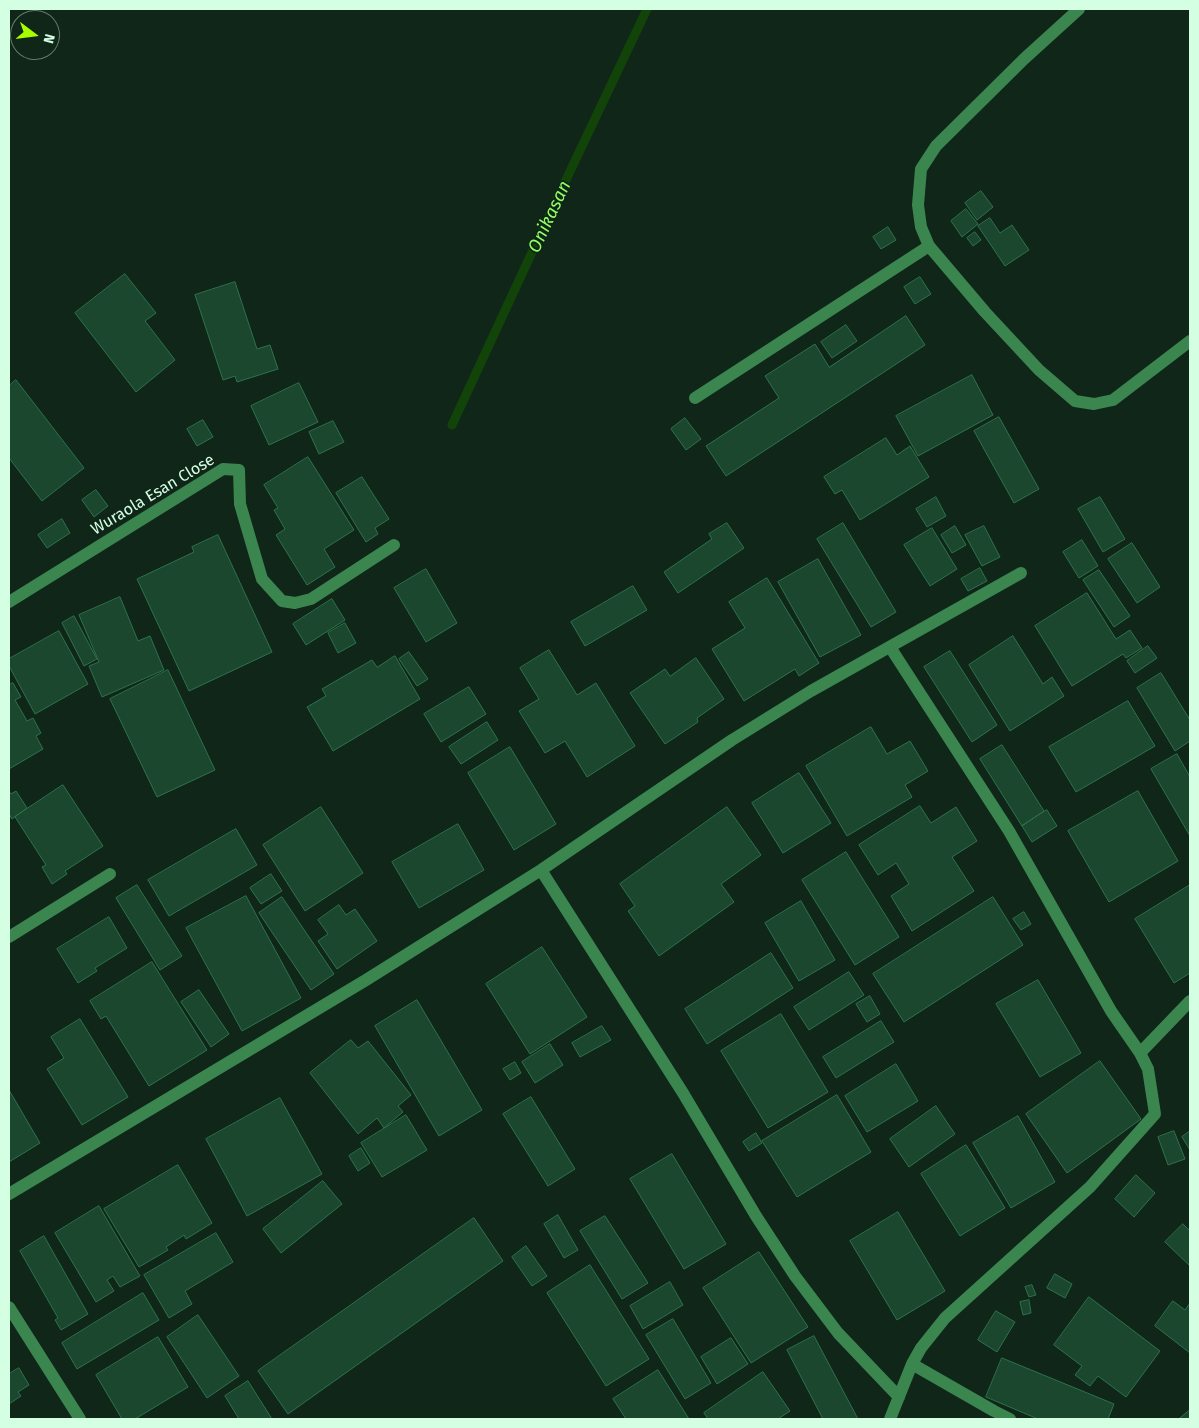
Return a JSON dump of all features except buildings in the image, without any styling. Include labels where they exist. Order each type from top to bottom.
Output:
[{"type":"street","points":[[1079,9],[1024,59],[936,146],[921,169],[918,205],[921,226],[929,246],[985,312],[1039,370],[1075,401],[1094,404],[1113,400],[1190,341]]},
{"type":"street","points":[[695,398],[929,246]]},
{"type":"street","name":"Wuraola Esan Close","points":[[9,602],[223,469],[239,470],[240,504],[262,579],[282,601],[295,603],[311,599],[394,545]]},
{"type":"street","points":[[9,1194],[366,980],[541,870],[732,740],[810,691],[1021,573]]},
{"type":"street","points":[[890,647],[1009,831],[1111,1011],[1140,1053],[1148,1069],[1155,1114],[1090,1187],[945,1318],[921,1348],[912,1364],[890,1419]]},
{"type":"street","points":[[541,870],[683,1093],[756,1216],[795,1276],[838,1333],[899,1397]]},
{"type":"street","points":[[9,937],[110,874]]},
{"type":"street","points":[[1140,1053],[1190,1001]]},
{"type":"street","points":[[9,1307],[80,1419]]},
{"type":"street","points":[[912,1364],[1010,1419]]},
{"type":"waterway","name":"Onikasan","points":[[452,425],[647,9]]}]
